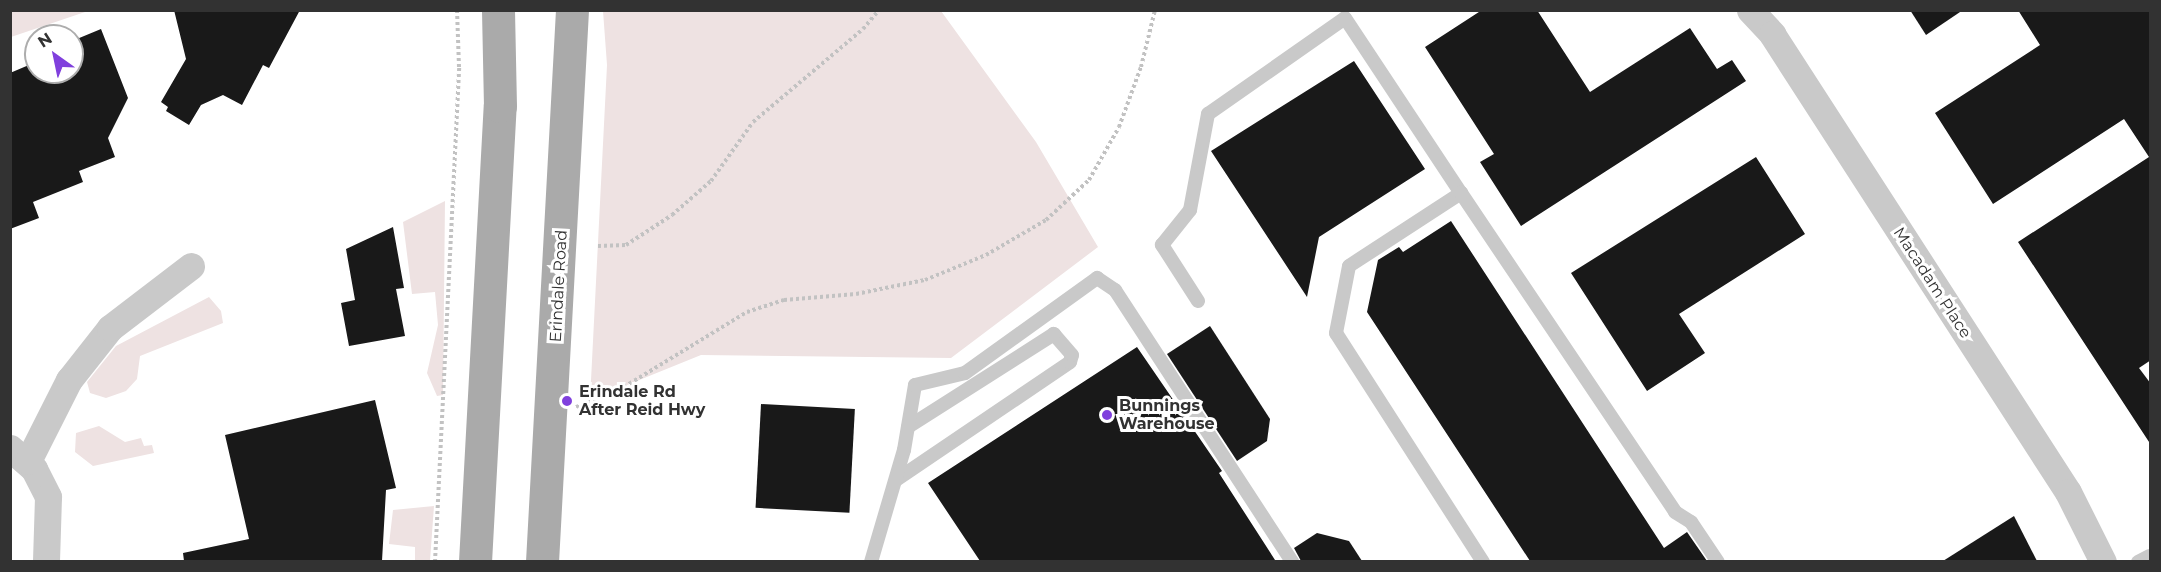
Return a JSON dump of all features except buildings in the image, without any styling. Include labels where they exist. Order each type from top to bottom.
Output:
[{"type":"main road","points":[[475,561],[500,106],[498,10]]},
{"type":"main road","name":"Erindale Road","points":[[543,561],[572,10]]},
{"type":"street","name":"Macadam Place","points":[[1750,10],[1772,34],[2067,492],[2103,561]]},
{"type":"street","points":[[46,561],[48,497],[20,455],[69,380],[110,327],[191,266]]},
{"type":"lane","points":[[1198,301],[1162,245],[1190,210],[1208,114],[1345,18],[1675,512],[1691,522],[1718,561]]},
{"type":"lane","points":[[1461,193],[1349,266],[1336,333],[1483,561]]},
{"type":"lane","points":[[871,561],[896,480],[915,385],[965,374],[1097,278],[1115,290],[1292,561]]},
{"type":"lane","points":[[896,480],[1070,362],[1072,355],[1054,334],[908,428]]},
{"type":"lane","points":[[2138,561],[2151,556]]},
{"type":"path","points":[[435,561],[459,79],[457,10]]},
{"type":"path","points":[[598,246],[626,245],[672,215],[711,181],[753,122],[863,29],[879,10]]},
{"type":"path","points":[[585,406],[683,354],[747,312],[784,300],[856,294],[925,280],[986,255],[1046,220],[1089,180],[1119,127],[1141,67],[1155,10]]},
{"type":"shaded area","points":[[11,10],[88,10],[50,24],[24,24],[24,33],[11,37]]},
{"type":"shaded area","points":[[603,11],[941,11],[1036,142],[1098,247],[951,358],[701,355],[590,400],[607,65]]},
{"type":"shaded area","points":[[445,201],[443,395],[437,396],[427,373],[438,325],[435,292],[412,294],[403,222]]},
{"type":"shaded area","points":[[209,297],[221,311],[223,323],[140,356],[137,379],[126,391],[106,398],[90,393],[87,382],[116,346]]},
{"type":"shaded area","points":[[99,426],[125,442],[141,438],[144,446],[152,445],[154,453],[93,466],[75,452],[76,433]]},
{"type":"shaded area","points":[[434,506],[430,561],[415,561],[415,547],[389,544],[393,510]]},
{"type":"place","name":"Erindale Rd After Reid Hwy","points":[[567,401]]},
{"type":"place","name":"Bunnings Warehouse","points":[[1107,415]]}]
